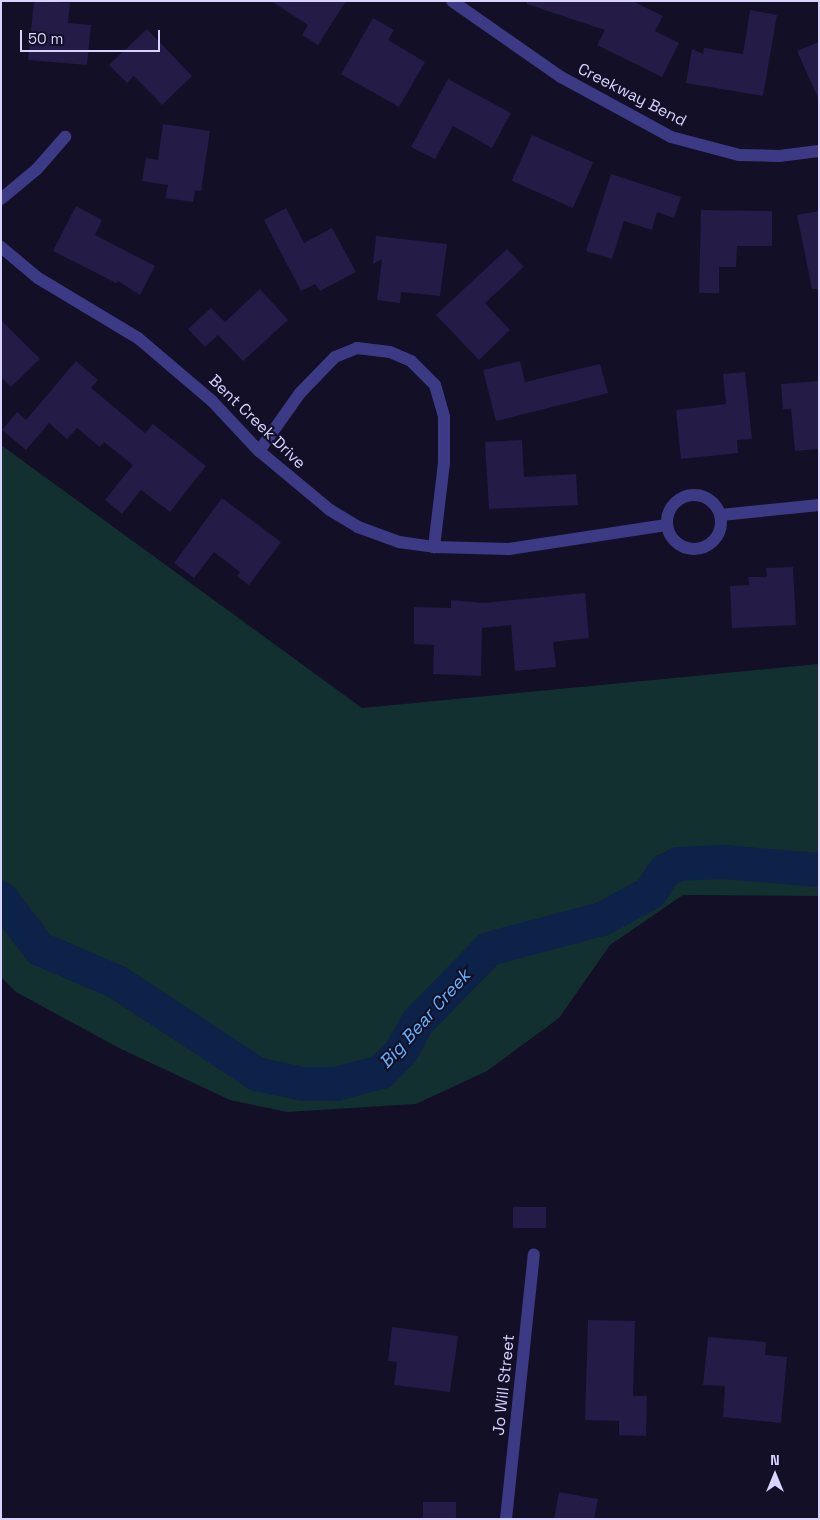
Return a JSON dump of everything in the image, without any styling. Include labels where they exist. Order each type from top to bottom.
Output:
[{"type":"street","name":"Creekway Bend","points":[[452,1],[561,77],[671,137],[739,155],[779,156],[819,151]]},
{"type":"street","points":[[1,199],[37,169],[65,137]]},
{"type":"street","name":"Bent Creek Drive","points":[[1,247],[38,278],[138,338],[212,401],[260,451],[330,510],[358,527],[399,542],[434,547],[509,548],[666,526]]},
{"type":"street","points":[[260,451],[300,392],[335,357],[357,348],[390,352],[411,361],[435,385],[444,417],[444,463],[434,547]]},
{"type":"street","points":[[688,495],[702,495],[710,499],[721,515],[720,531],[715,540],[698,549],[675,542],[666,526],[672,505],[688,495]]},
{"type":"street","points":[[721,515],[819,505]]},
{"type":"street","name":"Jo Will Street","points":[[506,1519],[534,1254]]},
{"type":"green space","points":[[1,445],[362,708],[819,664],[819,896],[683,895],[610,945],[559,1018],[487,1071],[416,1104],[287,1112],[230,1100],[119,1048],[16,992],[1,977]]},
{"type":"building","points":[[34,1],[70,3],[68,23],[91,25],[87,65],[28,60]]},
{"type":"building","points":[[271,1],[346,1],[318,45],[302,35],[308,25]]},
{"type":"building","points":[[527,1],[632,1],[663,16],[655,31],[679,43],[662,77],[597,45],[605,30],[527,4]]},
{"type":"building","points":[[750,10],[777,15],[763,96],[686,83],[692,49],[703,54],[704,48],[743,54]]},
{"type":"building","points":[[373,18],[394,30],[388,40],[425,62],[399,107],[341,74]]},
{"type":"building","points":[[147,29],[192,76],[162,105],[134,76],[127,83],[109,65]]},
{"type":"building","points":[[819,42],[819,100],[797,51]]},
{"type":"building","points":[[448,79],[511,113],[492,148],[453,126],[435,159],[411,147]]},
{"type":"building","points":[[163,124],[210,131],[201,191],[195,190],[193,202],[165,198],[168,185],[142,181],[146,158],[158,160]]},
{"type":"building","points":[[532,135],[593,162],[573,208],[512,181]]},
{"type":"building","points":[[611,174],[681,197],[674,218],[657,212],[652,230],[624,221],[612,259],[586,251]]},
{"type":"building","points":[[76,206],[102,220],[95,235],[155,266],[140,295],[118,281],[116,283],[53,251]]},
{"type":"building","points":[[286,208],[304,243],[332,228],[356,272],[320,291],[315,284],[301,291],[264,220]]},
{"type":"building","points":[[701,210],[772,211],[772,246],[737,246],[736,267],[719,267],[719,293],[699,293]]},
{"type":"building","points":[[819,211],[819,289],[812,289],[797,215]]},
{"type":"building","points":[[376,236],[447,244],[440,296],[401,292],[400,303],[377,300],[382,259],[373,264]]},
{"type":"building","points":[[507,249],[524,267],[485,303],[510,330],[479,360],[436,315]]},
{"type":"building","points":[[260,289],[288,320],[243,361],[218,335],[205,347],[188,329],[211,308],[225,322]]},
{"type":"building","points":[[1,320],[40,359],[11,387],[1,377]]},
{"type":"building","points":[[76,361],[98,380],[91,388],[145,433],[153,424],[206,466],[170,512],[141,490],[122,514],[105,500],[133,465],[104,442],[100,447],[77,428],[67,439],[49,423],[26,450],[2,430],[17,412],[26,420]]},
{"type":"building","points":[[520,361],[525,382],[600,364],[608,393],[496,421],[483,370]]},
{"type":"building","points":[[745,372],[752,439],[737,440],[738,453],[681,459],[676,410],[726,404],[723,374]]},
{"type":"building","points":[[819,381],[819,449],[795,451],[791,409],[783,409],[781,384]]},
{"type":"building","points":[[522,440],[524,477],[576,474],[578,505],[489,509],[485,442]]},
{"type":"building","points":[[222,498],[281,542],[249,585],[237,576],[240,572],[214,552],[194,578],[174,563]]},
{"type":"building","points":[[793,567],[796,625],[732,628],[730,586],[749,585],[748,577],[767,577],[766,568]]},
{"type":"building","points":[[585,593],[589,638],[553,642],[556,667],[515,671],[511,625],[482,628],[481,676],[433,674],[434,645],[414,644],[414,607],[451,608],[451,600],[483,603]]},
{"type":"building","points":[[513,1207],[546,1207],[546,1228],[513,1228]]},
{"type":"building","points":[[588,1320],[635,1321],[633,1396],[647,1396],[646,1436],[619,1435],[619,1421],[585,1420]]},
{"type":"building","points":[[392,1327],[458,1336],[450,1392],[394,1385],[397,1362],[388,1361]]},
{"type":"building","points":[[708,1337],[766,1342],[765,1355],[787,1357],[781,1423],[723,1417],[725,1386],[703,1385]]},
{"type":"building","points":[[559,1492],[598,1499],[594,1519],[554,1519]]},
{"type":"building","points":[[423,1502],[456,1502],[456,1519],[423,1519]]},
{"type":"waterway","name":"Big Bear Creek","points":[[1,898],[40,949],[117,982],[257,1074],[303,1084],[336,1084],[381,1072],[401,1052],[417,1023],[489,949],[602,919],[650,893],[665,871],[678,864],[723,862],[819,870]]}]
